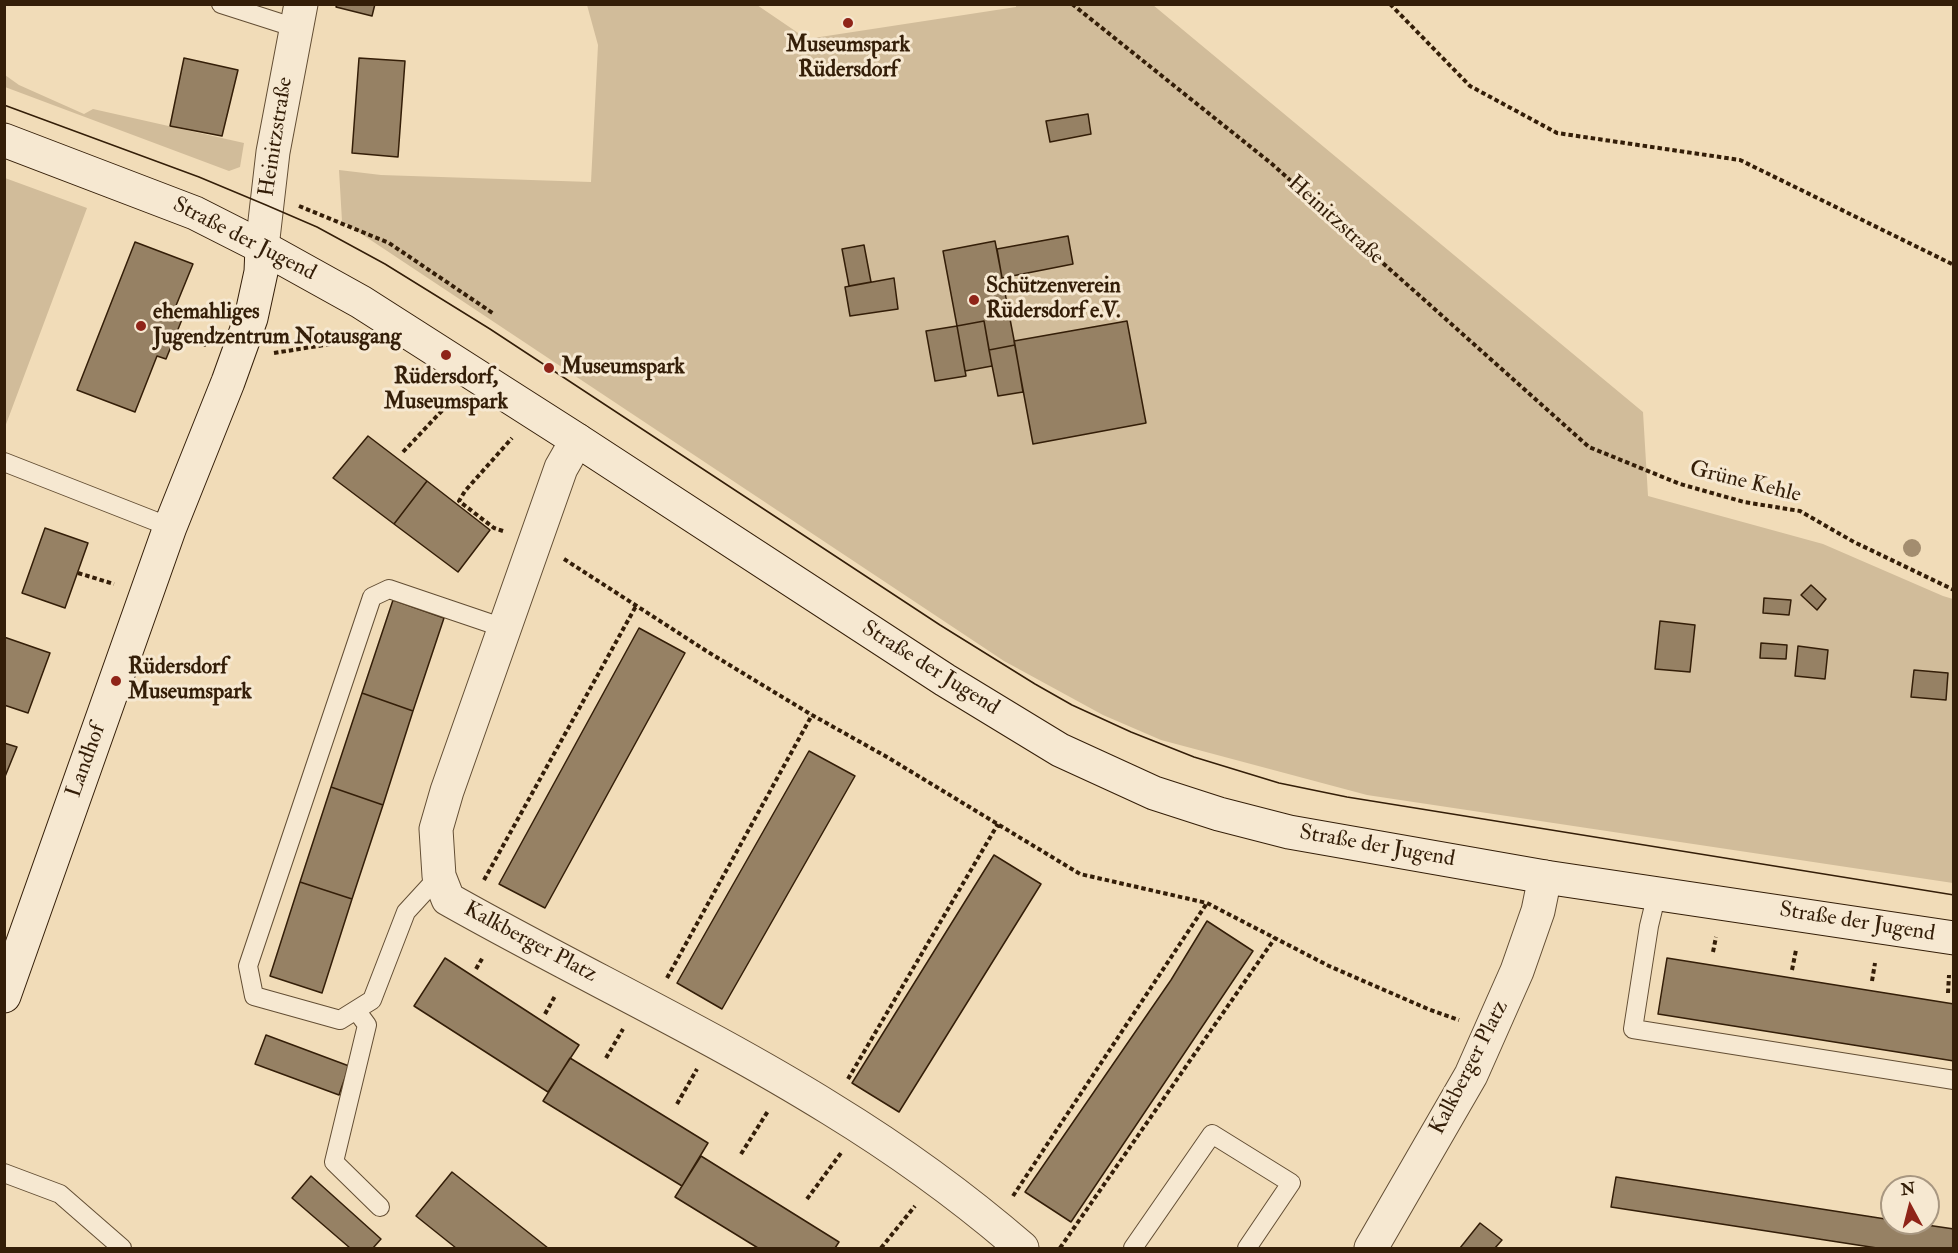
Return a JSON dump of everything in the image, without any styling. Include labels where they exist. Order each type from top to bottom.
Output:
[{"type":"street","name":"Heinitzstraße","points":[[262,247],[267,193],[298,16]]},
{"type":"street","name":"Straße der Jugend","points":[[4,140],[157,197],[214,222],[378,312],[945,680],[1060,750],[1144,788],[1219,814],[1290,832],[1545,876],[1953,938]]},
{"type":"street","name":"Landhof","points":[[4,996],[170,526],[251,318],[261,272],[262,247]]},
{"type":"street","name":"Kalkberger Platz","points":[[577,440],[561,468],[447,791],[436,829],[439,876],[448,899],[638,1017],[831,1108],[901,1155],[994,1224],[1022,1248]]},
{"type":"street","name":"Kalkberger Platz","points":[[1371,1248],[1471,1075],[1516,971],[1538,911],[1545,876]]},
{"type":"lane","name":"Heinitzstraße","points":[[221,4],[298,16]]},
{"type":"lane","points":[[4,462],[170,526]]},
{"type":"lane","points":[[439,876],[406,912],[372,1000],[340,1020],[254,996],[248,966],[372,597],[389,589],[504,628]]},
{"type":"lane","points":[[1657,893],[1649,926],[1633,1029],[1953,1080]]},
{"type":"lane","points":[[356,1010],[367,1024],[334,1162],[380,1207]]},
{"type":"lane","points":[[1133,1248],[1212,1134],[1291,1183],[1247,1248]]},
{"type":"lane","points":[[4,1173],[60,1194],[122,1248]]},
{"type":"path","name":"Heinitzstraße","points":[[1072,4],[1272,164],[1589,447]]},
{"type":"path","points":[[1390,4],[1470,86],[1557,133],[1740,160],[1953,265]]},
{"type":"path","points":[[267,193],[389,243],[494,314]]},
{"type":"path","points":[[175,336],[207,345]]},
{"type":"path","points":[[273,353],[356,340]]},
{"type":"path","points":[[404,452],[453,400]]},
{"type":"path","points":[[505,532],[494,528],[459,501],[465,491],[513,437]]},
{"type":"path","name":"Grüne Kehle","points":[[1589,447],[1680,484],[1744,502],[1800,511],[1854,542],[1953,590]]},
{"type":"path","points":[[567,560],[708,652],[1080,874],[1207,903],[1329,966],[1428,1009],[1491,1031]]},
{"type":"path","points":[[78,573],[123,587]]},
{"type":"path","points":[[467,910],[636,606]]},
{"type":"path","points":[[606,1058],[638,1017],[812,715]]},
{"type":"path","points":[[831,1108],[998,824]]},
{"type":"path","points":[[994,1224],[1207,903]]},
{"type":"path","points":[[1713,952],[1716,937]]},
{"type":"path","points":[[1060,1248],[1275,938]]},
{"type":"path","points":[[1792,970],[1796,950]]},
{"type":"path","points":[[476,969],[486,951]]},
{"type":"path","points":[[1872,981],[1875,963]]},
{"type":"path","points":[[1948,993],[1949,975]]},
{"type":"path","points":[[546,1014],[558,990]]},
{"type":"path","points":[[677,1104],[698,1066]]},
{"type":"path","points":[[741,1154],[770,1107]]},
{"type":"path","points":[[807,1199],[843,1150]]},
{"type":"path","points":[[881,1248],[919,1201]]},
{"type":"shaded area","points":[[587,5],[757,5],[807,39],[1016,7],[1016,5],[1153,5],[1643,412],[1648,496],[1823,544],[1953,599],[1953,883],[1367,795],[1161,740],[1103,715],[1004,661],[342,221],[339,170],[381,175],[591,182],[598,45]]},
{"type":"shaded area","points":[[5,75],[19,85],[84,114],[93,109],[244,143],[240,167],[229,171],[5,87]]},
{"type":"shaded area","points":[[4,178],[87,208],[5,427]]},
{"type":"building","points":[[337,4],[375,4],[372,16],[336,7]]},
{"type":"building","points":[[184,58],[238,70],[222,136],[170,126]]},
{"type":"building","points":[[359,58],[405,61],[398,157],[352,153]]},
{"type":"building","points":[[1088,114],[1091,134],[1050,142],[1046,121]]},
{"type":"building","points":[[1068,236],[1073,264],[1002,278],[997,249]]},
{"type":"building","points":[[995,241],[1015,345],[989,350],[984,321],[957,326],[943,251]]},
{"type":"building","name":"ehemahliges Jugendzentrum Notausgang","points":[[135,242],[193,264],[173,313],[183,317],[166,359],[157,356],[135,412],[77,390]]},
{"type":"building","points":[[864,245],[871,282],[849,286],[842,249]]},
{"type":"building","points":[[894,278],[898,309],[850,316],[845,287]]},
{"type":"building","points":[[984,321],[992,366],[965,371],[957,326]]},
{"type":"building","points":[[1127,321],[1146,423],[1033,444],[1014,341]]},
{"type":"building","points":[[957,326],[966,376],[935,381],[926,331]]},
{"type":"building","points":[[1015,345],[1023,392],[998,396],[989,350]]},
{"type":"building","points":[[368,436],[427,481],[394,524],[333,478]]},
{"type":"building","points":[[427,481],[490,530],[458,572],[394,524]]},
{"type":"building","points":[[45,528],[88,543],[65,608],[22,593]]},
{"type":"building","points":[[1811,585],[1826,599],[1817,610],[1801,595]]},
{"type":"building","points":[[1764,598],[1791,600],[1789,615],[1763,613]]},
{"type":"building","points":[[393,600],[444,618],[413,711],[362,693]]},
{"type":"building","points":[[1660,621],[1695,625],[1690,672],[1655,669]]},
{"type":"building","points":[[639,628],[685,653],[545,908],[499,884]]},
{"type":"building","points":[[4,637],[50,653],[28,713],[4,705]]},
{"type":"building","points":[[1761,643],[1787,645],[1786,659],[1760,658]]},
{"type":"building","points":[[1798,646],[1828,650],[1825,679],[1795,676]]},
{"type":"building","points":[[1914,670],[1948,673],[1946,700],[1911,697]]},
{"type":"building","points":[[362,693],[413,711],[383,805],[331,787]]},
{"type":"building","points":[[4,743],[17,747],[4,779]]},
{"type":"building","points":[[809,751],[855,776],[722,1009],[677,983]]},
{"type":"building","points":[[331,787],[383,805],[352,899],[300,882]]},
{"type":"building","points":[[994,855],[1041,884],[899,1112],[852,1083]]},
{"type":"building","points":[[300,882],[352,899],[322,993],[270,976]]},
{"type":"building","points":[[1207,921],[1253,951],[1071,1222],[1025,1192],[1171,980]]},
{"type":"building","points":[[445,958],[579,1045],[548,1092],[414,1006]]},
{"type":"building","points":[[1667,958],[1954,1004],[1954,1061],[1658,1014]]},
{"type":"building","points":[[266,1035],[349,1066],[339,1095],[255,1064]]},
{"type":"building","points":[[570,1058],[708,1143],[682,1186],[543,1101]]},
{"type":"building","points":[[701,1156],[839,1242],[835,1248],[758,1248],[675,1197]]},
{"type":"building","points":[[452,1172],[548,1248],[456,1248],[416,1216]]},
{"type":"building","points":[[311,1176],[381,1239],[373,1248],[350,1248],[292,1198]]},
{"type":"building","points":[[1616,1177],[1880,1218],[1880,1235],[1940,1235],[1940,1227],[1954,1229],[1954,1248],[1877,1248],[1611,1207]]},
{"type":"building","points":[[1480,1223],[1502,1240],[1495,1248],[1460,1248]]},
{"type":"tram line","points":[[4,105],[199,177],[317,227],[385,264],[490,329],[940,625],[1072,705],[1131,732],[1194,757],[1279,783],[1347,797],[1954,895]]},
{"type":"place","name":"Museumspark Rüdersdorf","points":[[848,23]]},
{"type":"place","name":"Schützenverein Rüdersdorf e.V.","points":[[974,300]]},
{"type":"place","name":"ehemahliges Jugendzentrum Notausgang","points":[[141,326]]},
{"type":"place","name":"Rüdersdorf, Museumspark","points":[[446,355]]},
{"type":"place","name":"Museumspark","points":[[549,368]]},
{"type":"place","name":"Rüdersdorf Museumspark","points":[[116,681]]}]
